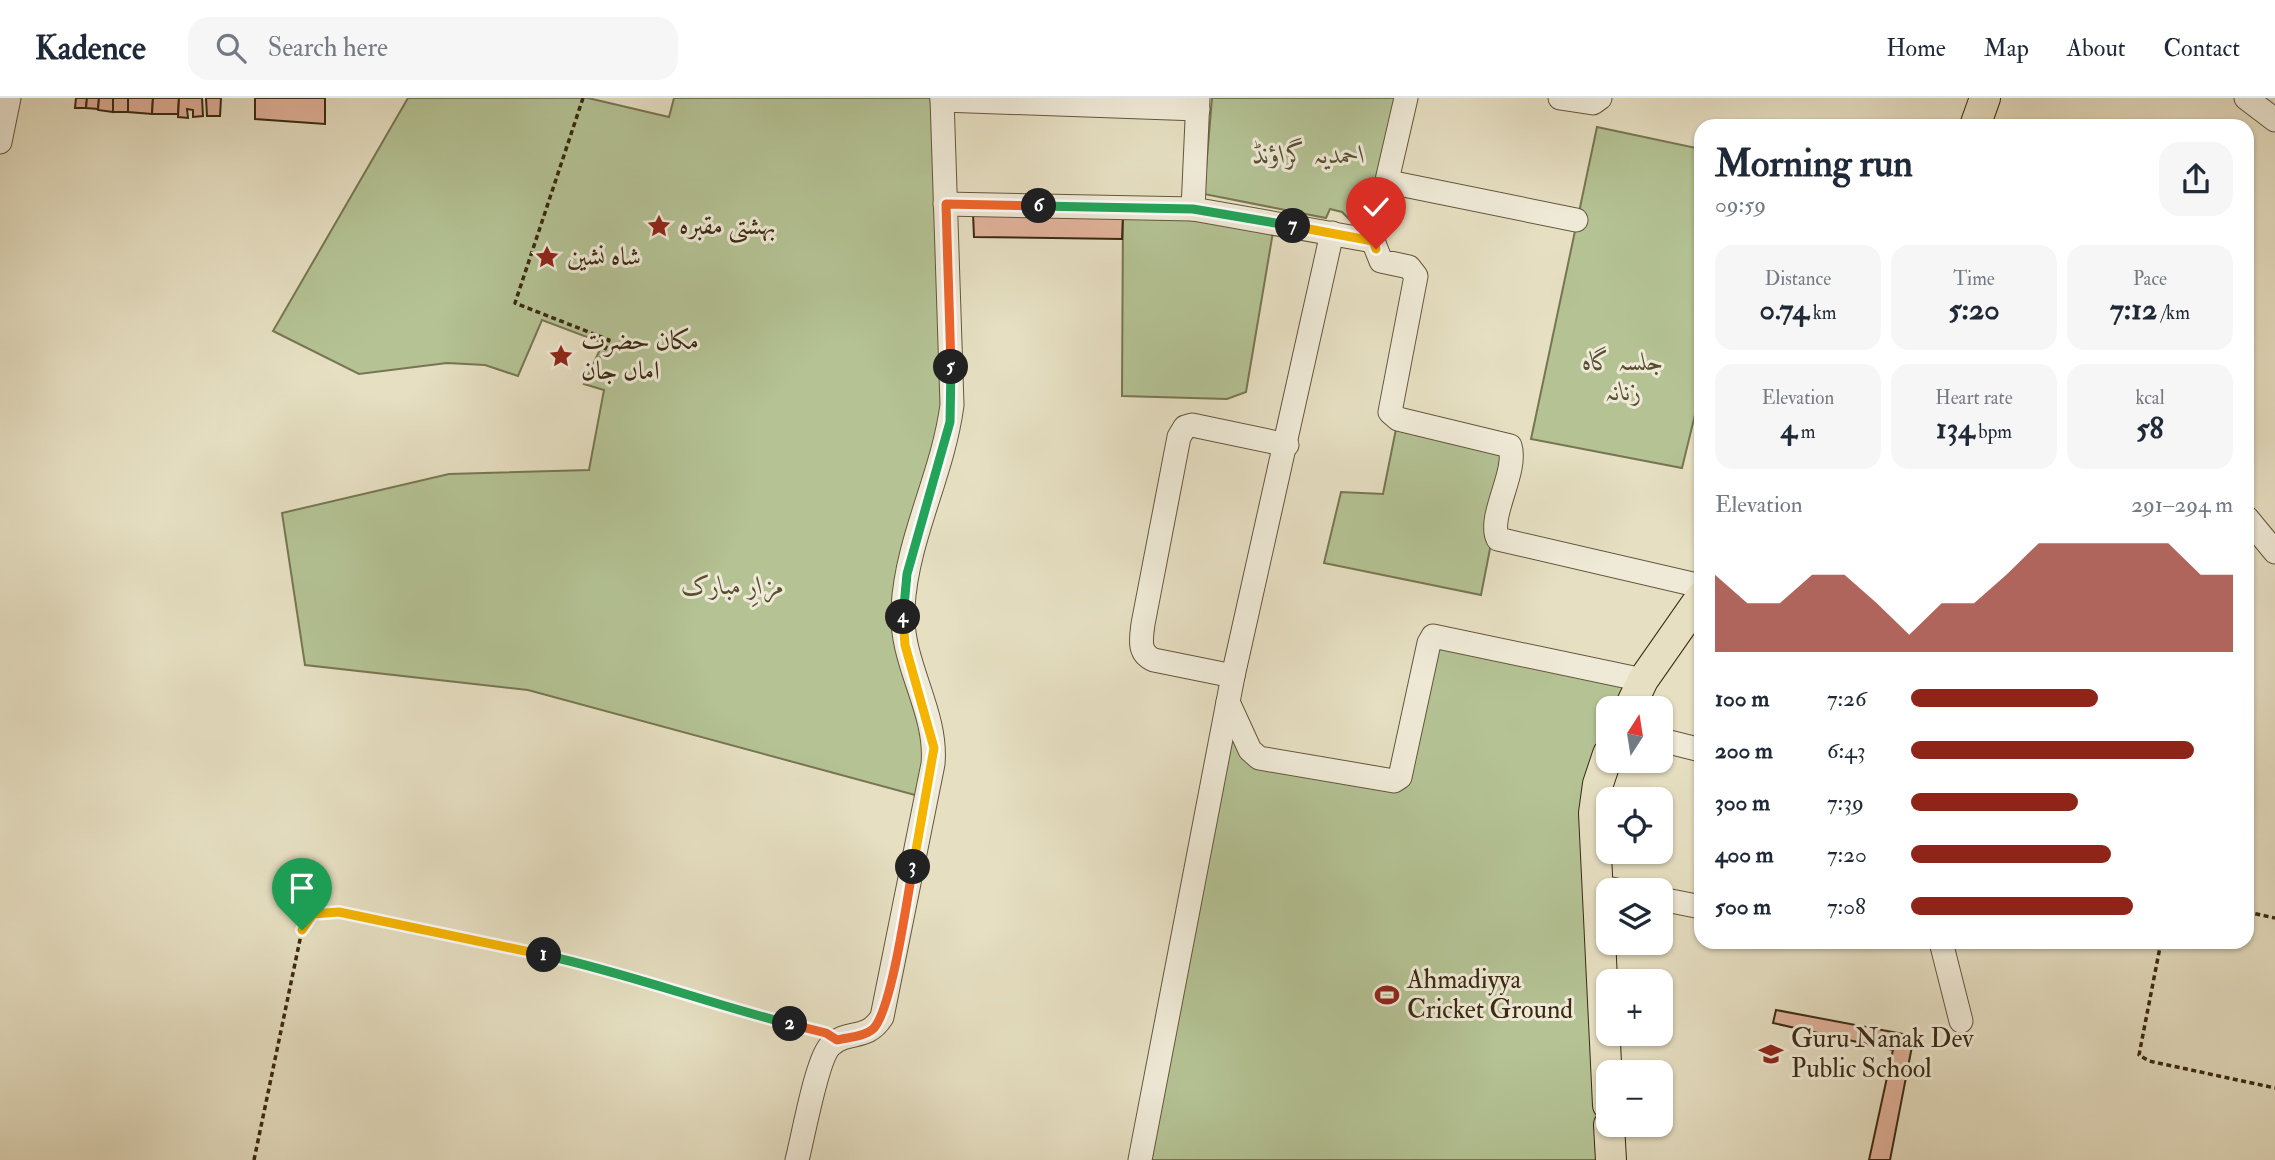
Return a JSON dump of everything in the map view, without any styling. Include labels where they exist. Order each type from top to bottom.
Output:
[{"type":"main road","points":[[1977,119],[1984,98]]},
{"type":"main road","points":[[1635,696],[1643,680],[1694,607]]},
{"type":"main road","points":[[1601,774],[1594,813],[1607,878]]},
{"type":"main road","points":[[1608,1060],[1609,955]]},
{"type":"main road","points":[[1610,1137],[1611,1160]]},
{"type":"street","points":[[0,142],[9,98]]},
{"type":"street","points":[[1406,98],[1389,182],[1373,241],[1381,261],[1409,267],[1416,276],[1390,412],[1398,419],[1510,446],[1511,459],[1496,528],[1499,539],[1694,584]]},
{"type":"street","points":[[1568,100],[1593,103],[1600,98]]},
{"type":"street","points":[[2246,98],[2275,120]]},
{"type":"street","points":[[797,1160],[823,1055],[837,1040],[867,1033],[882,1017],[933,764],[931,732],[905,645],[902,610],[907,574],[940,461],[952,405],[942,99],[1198,103],[1193,209]]},
{"type":"street","points":[[1389,182],[1576,220]]},
{"type":"street","points":[[946,204],[1193,209],[1373,241]]},
{"type":"street","points":[[1140,1160],[1233,676],[1287,445],[1332,233]]},
{"type":"street","points":[[1233,676],[1154,660],[1142,650],[1144,615],[1179,437],[1185,427],[1192,425],[1287,445]]},
{"type":"street","points":[[2254,526],[2275,552]]},
{"type":"street","points":[[1228,702],[1250,750],[1259,758],[1395,781],[1399,777],[1433,636],[1643,680]]},
{"type":"street","points":[[1673,743],[1694,748]]},
{"type":"street","points":[[1673,901],[1694,906]]},
{"type":"street","points":[[1943,949],[1961,1021]]},
{"type":"path","points":[[583,98],[515,303],[609,340],[590,382]]},
{"type":"path","points":[[254,1160],[302,930],[306,920],[321,912],[339,912],[598,968],[717,1005],[826,1033],[837,1040]]},
{"type":"path","points":[[2254,914],[2275,918]]},
{"type":"path","points":[[2160,949],[2139,1055],[2149,1061],[2275,1088]]},
{"type":"green space","name":"مزارِ مبارک","points":[[408,98],[588,98],[669,117],[674,98],[942,98],[952,405],[904,633],[931,732],[926,798],[528,690],[305,665],[282,513],[449,474],[589,470],[604,390],[584,384],[603,343],[542,320],[518,376],[485,365],[447,363],[359,374],[273,331]]},
{"type":"green space","name":"احمدیہ گراؤنڈ","points":[[1212,98],[1404,98],[1376,228],[1352,222],[1342,212],[1330,209],[1326,218],[1204,194]]},
{"type":"green space","name":"جلسہ گاہ زنانہ","points":[[1597,127],[1694,148],[1694,419],[1682,468],[1531,439]]},
{"type":"green space","points":[[1193,209],[1273,232],[1246,392],[1227,399],[1122,396],[1123,214]]},
{"type":"green space","points":[[1398,419],[1510,446],[1481,595],[1324,563],[1341,492],[1383,494]]},
{"type":"green space","name":"Ahmadiyya Cricket Ground","points":[[1429,643],[1643,680],[1636,696],[1596,696],[1596,774],[1608,774],[1609,787],[1596,787],[1596,864],[1609,864],[1609,878],[1596,878],[1596,955],[1610,955],[1610,969],[1596,969],[1596,1046],[1610,1046],[1610,1060],[1596,1060],[1596,1137],[1611,1137],[1611,1160],[1140,1160],[1228,702],[1250,750],[1389,781]]},
{"type":"building","points":[[76,98],[87,98],[86,108],[75,108]]},
{"type":"building","points":[[87,98],[99,98],[98,109],[86,108]]},
{"type":"building","points":[[99,98],[113,98],[113,112],[98,110]]},
{"type":"building","points":[[113,98],[128,98],[128,112],[113,112]]},
{"type":"building","points":[[128,98],[153,98],[152,114],[128,112]]},
{"type":"building","points":[[153,98],[179,98],[178,114],[152,114]]},
{"type":"building","points":[[179,98],[202,98],[203,116],[193,117],[193,110],[187,109],[188,118],[178,117]]},
{"type":"building","points":[[206,98],[221,98],[220,116],[207,116]]},
{"type":"building","points":[[255,98],[325,98],[325,124],[255,119]]},
{"type":"building","points":[[973,213],[1123,214],[1122,239],[974,237]]},
{"type":"building","points":[[1776,1010],[1914,1036],[1890,1160],[1869,1160],[1893,1050],[1773,1023]]},
{"type":"place","name":"بہشتی مقبرہ","points":[[659,226]]},
{"type":"place","name":"شاہ نشین","points":[[547,257]]},
{"type":"place","name":"مکان حضرت اماں جان","points":[[561,356]]},
{"type":"place","name":"Ahmadiyya Cricket Ground","points":[[1387,995]]},
{"type":"place","name":"Guru Nanak Dev Public School","points":[[1771,1054]]},
{"type":"route","points":[[302,930],[306,920],[313,914],[339,912],[621,973],[717,1005],[826,1033],[837,1040],[867,1033],[876,1027],[882,1017],[933,764],[931,732],[905,645],[902,610],[907,574],[946,439],[952,405],[946,204],[1193,209],[1373,241],[1376,249]]}]
